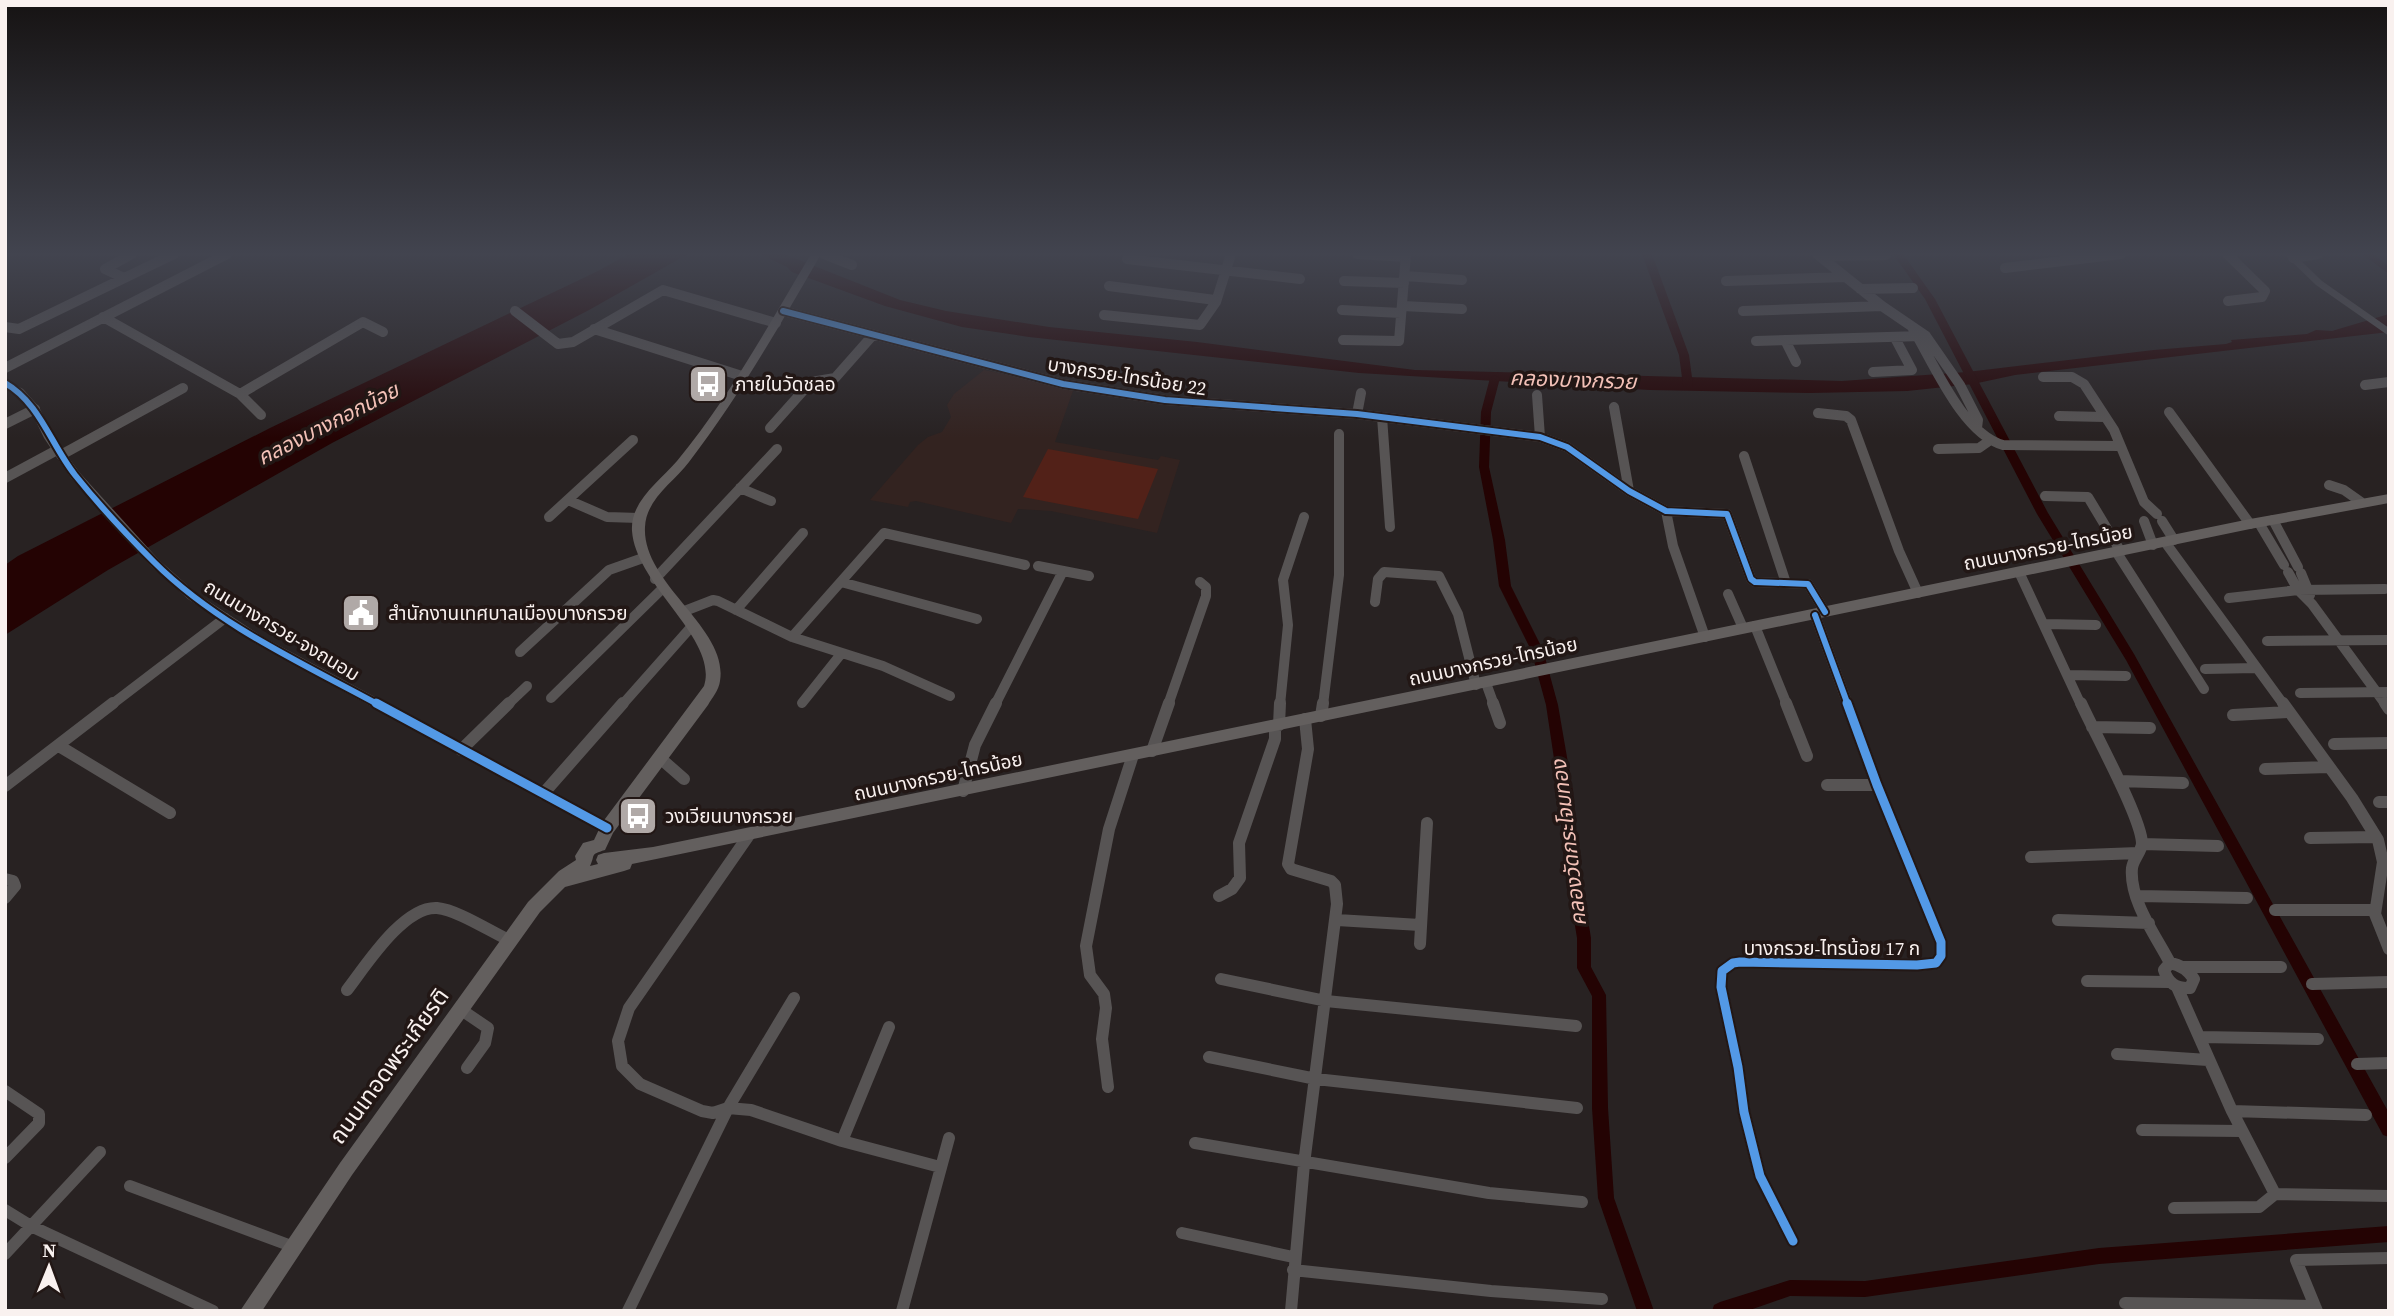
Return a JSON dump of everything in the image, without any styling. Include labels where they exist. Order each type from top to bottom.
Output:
[{"type":"main road","points":[[601,852],[607,828],[703,701],[714,681],[712,662],[692,626],[658,584],[643,558],[638,538],[639,517],[647,502],[692,450],[781,315]]},
{"type":"main road","name":"ถนนบางกรวย-ไทรน้อย","points":[[584,863],[596,865],[601,852],[637,857],[749,835],[2254,523],[2389,498]]},
{"type":"main road","points":[[607,828],[611,843],[618,850],[637,857]]},
{"type":"main road","points":[[559,882],[622,865],[637,857]]},
{"type":"main road","name":"ถนนเทอดพระเกียรติ","points":[[250,1311],[353,1159],[534,907],[559,882],[584,863]]},
{"type":"street","points":[[5,327],[19,330],[48,315]]},
{"type":"street","points":[[5,368],[106,315]]},
{"type":"street","points":[[521,315],[563,345],[618,315]]},
{"type":"street","points":[[750,315],[776,323]]},
{"type":"street","name":"บางกรวย-ไทรน้อย 22","points":[[796,315],[1063,384],[1204,404],[1357,414],[1540,437],[1567,447],[1629,491],[1667,510]]},
{"type":"street","points":[[1107,315],[1196,326],[1208,315]]},
{"type":"street","points":[[1343,340],[1399,341],[1401,315]]},
{"type":"street","points":[[1895,315],[1918,333],[1952,371],[1978,420],[1977,428]]},
{"type":"street","points":[[2365,315],[2389,333]]},
{"type":"street","points":[[103,317],[240,394],[261,415]]},
{"type":"street","points":[[240,394],[357,325],[368,324],[383,332]]},
{"type":"street","points":[[594,329],[742,376]]},
{"type":"street","points":[[1756,341],[1895,338],[1918,333]]},
{"type":"street","points":[[1918,333],[1963,414],[1989,441],[2008,445],[2119,446]]},
{"type":"street","points":[[770,428],[811,382],[835,378],[873,335]]},
{"type":"street","points":[[1873,372],[1912,370],[1895,338]]},
{"type":"street","points":[[1785,340],[1796,362]]},
{"type":"street","points":[[2043,377],[2072,377],[2081,380],[2114,430],[2144,502],[2160,518],[2164,542]]},
{"type":"street","points":[[2365,386],[2389,382]]},
{"type":"street","name":"ถนนบางกรวย-จงถนอม","points":[[5,383],[19,391],[35,409],[59,452],[87,487],[155,563],[192,596],[269,645],[607,828]]},
{"type":"street","points":[[5,478],[183,388]]},
{"type":"street","points":[[1357,414],[1361,393]]},
{"type":"street","points":[[1537,395],[1540,437]]},
{"type":"street","points":[[1614,407],[1629,491]]},
{"type":"street","points":[[5,424],[35,409]]},
{"type":"street","points":[[2169,412],[2293,569]]},
{"type":"street","points":[[1818,413],[1842,415],[1851,420],[1899,551],[1918,593]]},
{"type":"street","points":[[2059,416],[2105,417]]},
{"type":"street","points":[[1382,417],[1390,527]]},
{"type":"street","points":[[1291,1311],[1293,1264],[1304,1163],[1337,920],[1336,883],[1291,869],[1287,864],[1313,718],[1330,667],[1343,509],[1339,434]]},
{"type":"street","points":[[549,517],[633,440]]},
{"type":"street","points":[[1938,449],[1979,448],[1989,441]]},
{"type":"street","points":[[551,698],[658,584],[777,449]]},
{"type":"street","points":[[1744,456],[1786,583]]},
{"type":"street","points":[[2329,485],[2344,490],[2361,502]]},
{"type":"street","points":[[740,488],[771,501]]},
{"type":"street","points":[[2045,496],[2088,497],[2204,689]]},
{"type":"street","points":[[568,500],[607,517],[639,517]]},
{"type":"street","points":[[2144,502],[2143,517],[2329,767],[2376,837],[2382,851],[2383,868],[2375,910],[2377,926],[2389,949]]},
{"type":"street","points":[[1667,510],[1673,546],[1705,637]]},
{"type":"street","name":"บางกรวย-ไทรน้อย 17 ก","points":[[1667,510],[1720,512],[1728,516],[1749,576],[1755,582],[1811,585],[1877,785],[1941,942],[1941,956],[1936,963],[1740,962],[1732,963],[1722,971],[1721,987],[1738,1066],[1744,1112],[1760,1176],[1793,1241]]},
{"type":"street","points":[[1219,896],[1231,889],[1240,877],[1239,843],[1275,739],[1288,625],[1283,580],[1304,517]]},
{"type":"street","points":[[2273,520],[2303,590],[2389,709]]},
{"type":"street","points":[[792,637],[884,533],[893,532],[1025,565]]},
{"type":"street","points":[[736,610],[803,533]]},
{"type":"street","points":[[520,652],[610,570],[620,564],[643,558]]},
{"type":"street","points":[[1038,566],[1089,576]]},
{"type":"street","points":[[963,790],[975,745],[1063,571]]},
{"type":"street","points":[[1375,602],[1378,579],[1384,572],[1439,576],[1446,586],[1481,684],[1500,723]]},
{"type":"street","points":[[2019,572],[2134,817],[2140,849],[2131,867],[2138,896],[2170,963],[2184,967],[2281,967]]},
{"type":"street","points":[[841,582],[977,619]]},
{"type":"street","points":[[1152,751],[1206,596],[1206,587],[1200,582]]},
{"type":"street","points":[[2229,598],[2303,590],[2385,589]]},
{"type":"street","points":[[1728,594],[1749,627],[1807,756]]},
{"type":"street","points":[[682,612],[713,600],[792,637],[883,666],[950,696]]},
{"type":"street","points":[[5,786],[225,618]]},
{"type":"street","points":[[2045,624],[2096,625]]},
{"type":"street","points":[[543,794],[692,626]]},
{"type":"street","points":[[2267,641],[2389,640]]},
{"type":"street","points":[[802,703],[841,654]]},
{"type":"street","points":[[2205,669],[2256,668]]},
{"type":"street","points":[[2068,675],[2126,676]]},
{"type":"street","points":[[461,750],[527,686]]},
{"type":"street","points":[[2300,693],[2389,692]]},
{"type":"street","points":[[2233,715],[2288,712]]},
{"type":"street","points":[[2092,727],[2150,728]]},
{"type":"street","points":[[2334,744],[2389,743]]},
{"type":"street","points":[[59,746],[170,813]]},
{"type":"street","points":[[1108,1087],[1102,1039],[1106,1008],[1104,994],[1090,975],[1086,946],[1109,828],[1133,755]]},
{"type":"street","points":[[660,758],[684,779]]},
{"type":"street","points":[[2265,769],[2329,767]]},
{"type":"street","points":[[2119,781],[2183,783]]},
{"type":"street","points":[[1827,785],[1877,785]]},
{"type":"street","points":[[1420,944],[1427,824]]},
{"type":"street","points":[[749,835],[629,1008],[617,1043],[618,1058],[625,1075],[659,1095],[706,1112],[713,1113],[728,1108],[751,1110],[842,1141],[940,1167]]},
{"type":"street","points":[[2310,838],[2376,837]]},
{"type":"street","points":[[2031,856],[2218,846]]},
{"type":"street","points":[[5,879],[13,880],[15,886],[5,898]]},
{"type":"street","points":[[2138,896],[2247,898]]},
{"type":"street","points":[[347,990],[404,922],[420,911],[437,908],[511,941]]},
{"type":"street","points":[[2275,910],[2375,910]]},
{"type":"street","points":[[1337,920],[1420,925]]},
{"type":"street","points":[[2058,920],[2149,923]]},
{"type":"street","points":[[2170,963],[2164,970],[2200,1037],[2232,1111],[2275,1194]]},
{"type":"street","points":[[2087,981],[2190,988],[2194,979],[2184,967]]},
{"type":"street","points":[[1221,979],[1326,1001],[1576,1026]]},
{"type":"street","points":[[2312,984],[2389,982]]},
{"type":"street","points":[[628,1311],[728,1108],[794,998]]},
{"type":"street","points":[[460,1009],[488,1028],[485,1043],[467,1068]]},
{"type":"street","points":[[842,1141],[889,1027]]},
{"type":"street","points":[[2200,1037],[2318,1039]]},
{"type":"street","points":[[2117,1054],[2208,1060]]},
{"type":"street","points":[[1209,1057],[1316,1079],[1577,1108]]},
{"type":"street","points":[[2357,1064],[2389,1063]]},
{"type":"street","points":[[5,1091],[39,1114],[39,1123],[5,1158]]},
{"type":"street","points":[[2232,1111],[2366,1115]]},
{"type":"street","points":[[2142,1130],[2242,1131]]},
{"type":"street","points":[[902,1311],[949,1138]]},
{"type":"street","points":[[1195,1143],[1489,1193],[1581,1202]]},
{"type":"street","points":[[5,1254],[100,1152]]},
{"type":"street","points":[[130,1185],[294,1247]]},
{"type":"street","points":[[2174,1209],[2259,1207],[2275,1194],[2389,1195]]},
{"type":"street","points":[[5,1210],[32,1226],[213,1311]]},
{"type":"street","points":[[1182,1233],[1293,1264],[1491,1291],[1602,1299]]},
{"type":"street","points":[[2124,1303],[2316,1308],[2296,1261],[2301,1258],[2389,1258]]},
{"type":"shaded area","points":[[984,370],[1074,388],[1055,442],[1158,460],[1161,456],[1180,460],[1157,533],[1051,511],[1018,509],[1011,523],[916,501],[910,502],[908,507],[870,500],[918,445],[928,437],[942,432],[951,417],[947,405],[954,394]]},
{"type":"shaded area","points":[[1048,449],[1158,469],[1138,519],[1023,497]]},
{"type":"water","name":"คลองบางกอกน้อย","points":[[505,315],[579,315],[332,443],[108,570],[5,635],[5,565],[270,428]]},
{"type":"water","name":"คลองบางกรวย","points":[[920,315],[974,315],[1049,327],[1197,342],[1415,370],[1842,381],[1967,372],[2226,344],[2232,342],[2231,340],[2307,334],[2316,330],[2332,331],[2389,315],[2389,332],[2015,375],[1973,384],[1907,391],[1810,393],[1650,390],[1359,373],[1029,337],[962,327]]},
{"type":"waterway","points":[[1669,315],[1684,355],[1688,385]]},
{"type":"waterway","points":[[1939,315],[2043,514],[2130,657],[2389,1129]]},
{"type":"waterway","name":"คลองวัดกระโจมทอง","points":[[1495,378],[1486,412],[1484,467],[1505,586],[1537,650],[1552,705],[1566,792],[1571,859],[1584,938],[1584,968],[1599,995],[1600,1108],[1606,1198],[1646,1311]]},
{"type":"waterway","points":[[1720,1311],[1790,1288],[1865,1289],[2099,1256],[2389,1234]]},
{"type":"cycle path","points":[[799,315],[1063,384],[1165,400],[1357,414],[1540,437],[1567,447],[1629,491],[1666,511],[1727,514],[1751,579],[1755,582],[1808,584],[1825,612]]},
{"type":"cycle path","points":[[5,383],[19,391],[35,409],[49,438],[75,475],[155,563],[192,596],[259,640],[607,828]]},
{"type":"cycle path","points":[[1793,1241],[1760,1176],[1744,1112],[1738,1067],[1721,987],[1722,971],[1733,963],[1740,962],[1917,965],[1936,963],[1941,956],[1941,942],[1877,785],[1815,615]]},
{"type":"place","name":"ภายในวัดชลอ","points":[[708,384]]},
{"type":"place","name":"สำนักงานเทศบาลเมืองบางกรวย","points":[[361,613]]},
{"type":"place","name":"วงเวียนบางกรวย","points":[[638,816]]}]
